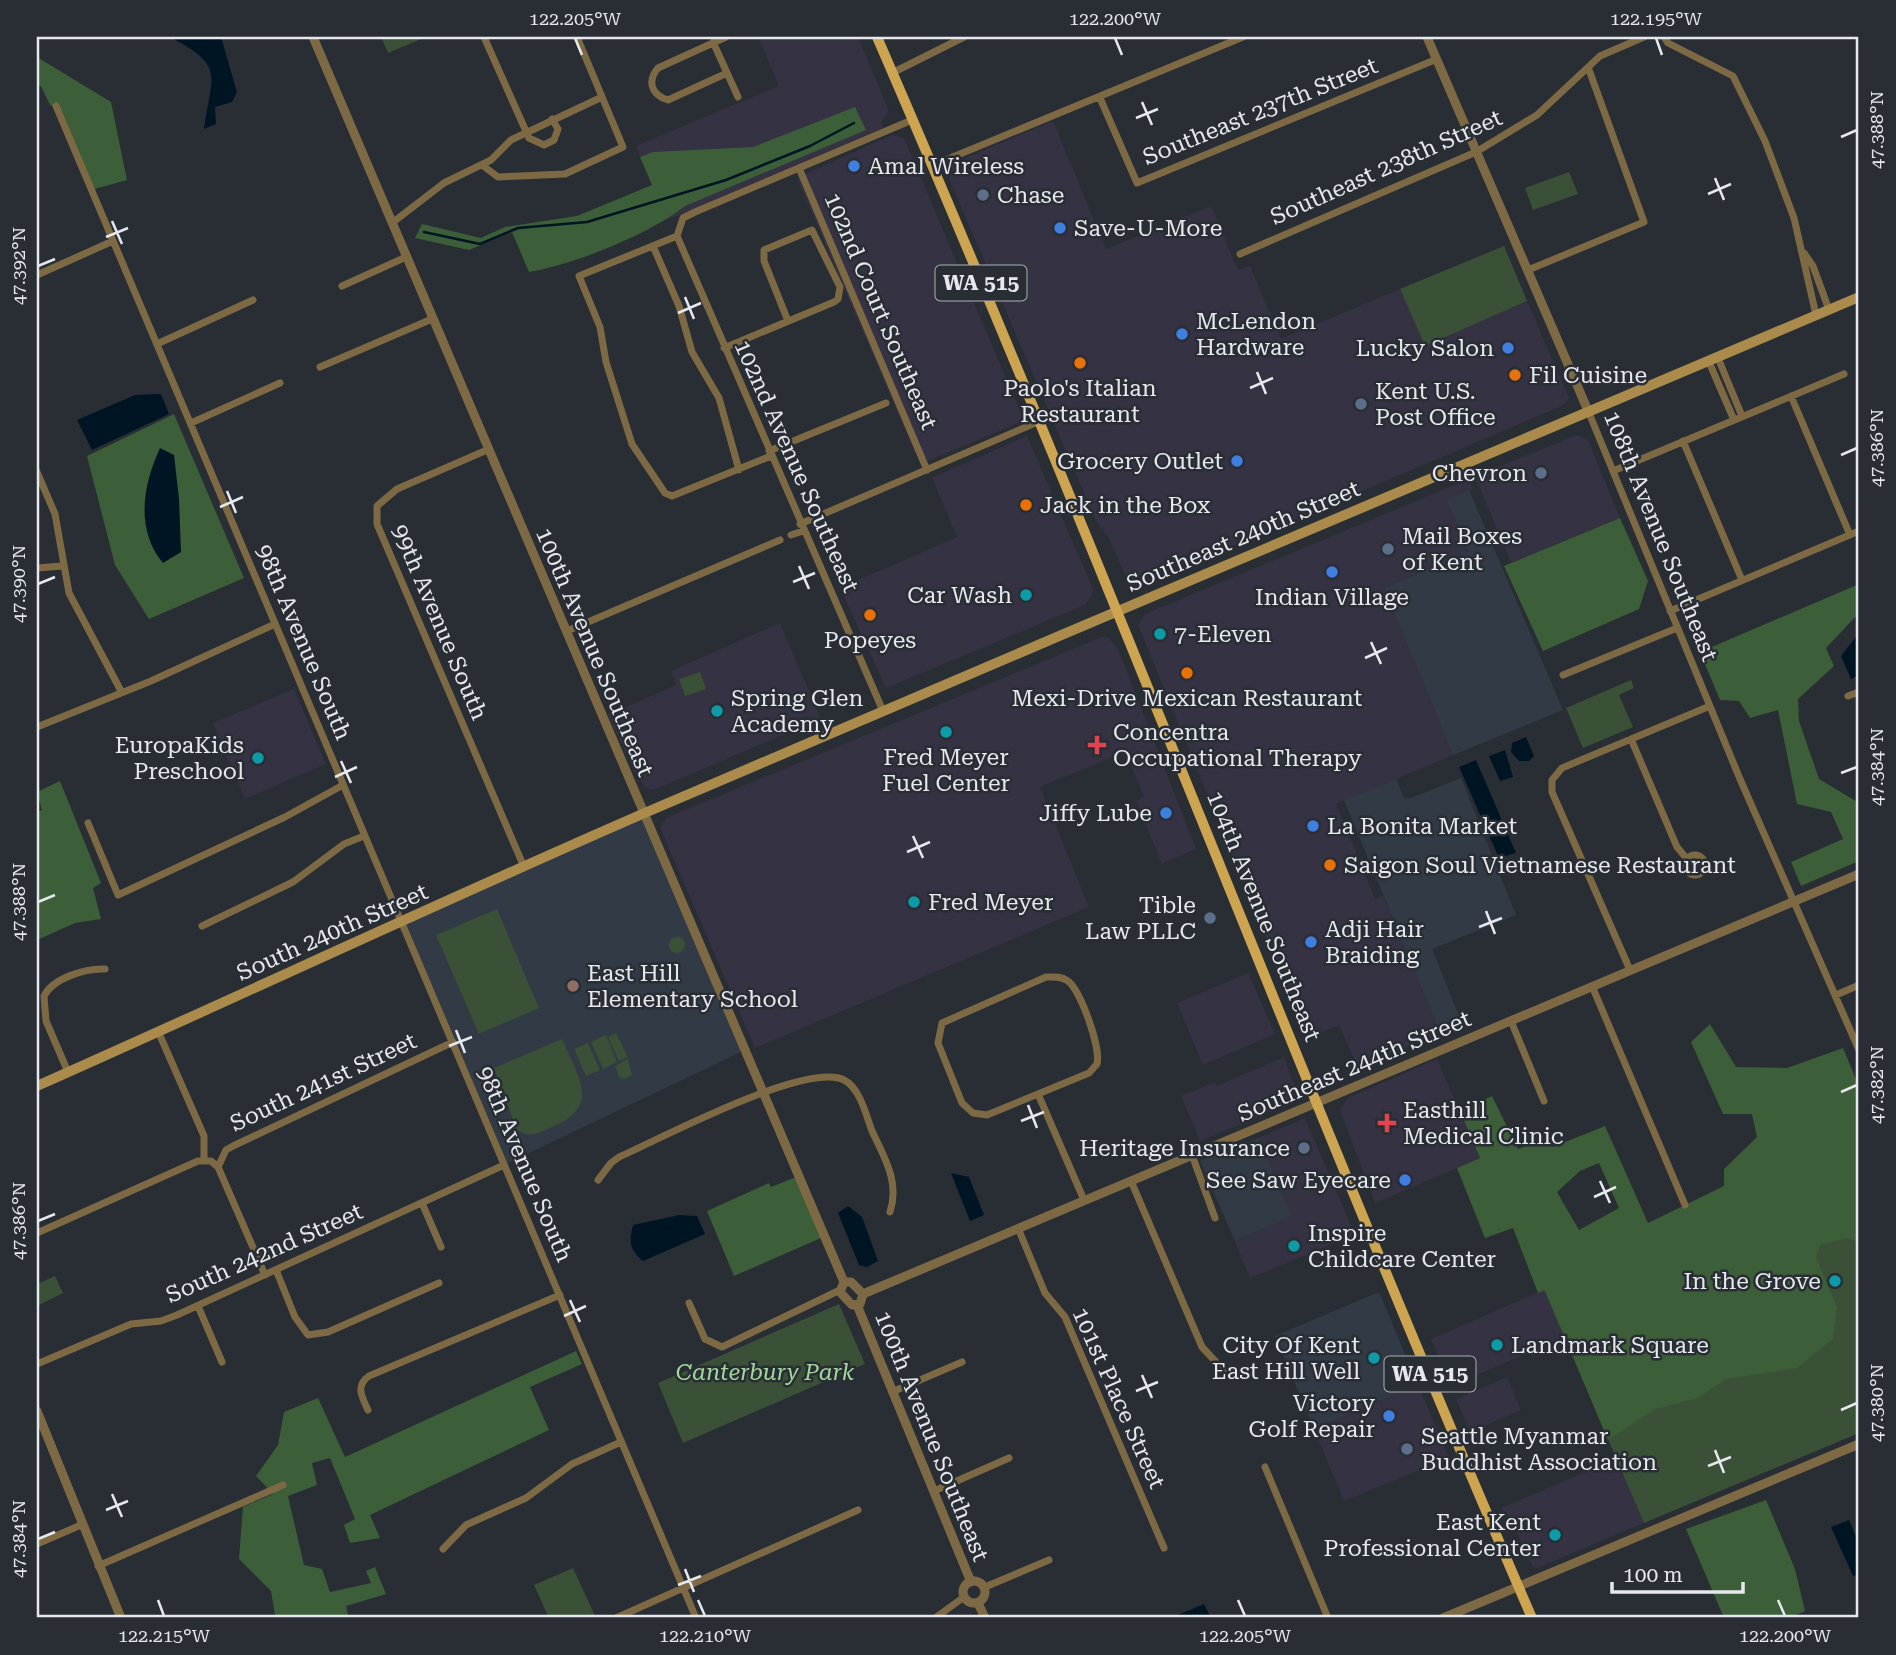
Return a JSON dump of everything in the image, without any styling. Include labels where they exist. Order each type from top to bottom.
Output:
[{"type":"main road","name":"104th Avenue Southeast","points":[[877,37],[1118,609],[1318,1102],[1532,1618]]},
{"type":"main road","name":"Southeast 240th Street","points":[[643,814],[1118,609],[1589,413],[1859,297]]},
{"type":"main road","name":"South 240th Street","points":[[37,1086],[643,814]]},
{"type":"street","name":"100th Avenue Southeast","points":[[313,37],[763,1092],[842,1286]]},
{"type":"street","points":[[484,37],[524,133],[538,144],[550,144],[558,129],[552,119]]},
{"type":"street","points":[[482,165],[498,177],[565,174],[623,147],[577,37]]},
{"type":"street","points":[[726,37],[658,68],[652,76],[653,90],[668,100],[727,73]]},
{"type":"street","points":[[892,72],[963,37]]},
{"type":"street","points":[[931,166],[1243,37]]},
{"type":"street","name":"108th Avenue Southeast","points":[[1427,37],[1859,1051]]},
{"type":"street","name":"Southeast 238th Street","points":[[1240,254],[1476,152],[1537,116],[1600,56],[1644,37]]},
{"type":"street","points":[[1664,37],[1674,47],[1733,75],[1765,141],[1804,252],[1813,266],[1829,310]]},
{"type":"street","points":[[713,42],[738,97]]},
{"type":"street","name":"Southeast 237th Street","points":[[1100,98],[1137,183],[1437,59]]},
{"type":"street","points":[[1528,270],[1644,222],[1588,67]]},
{"type":"street","points":[[392,223],[444,183],[482,165],[501,147],[524,133],[602,97]]},
{"type":"street","name":"98th Avenue South","points":[[56,106],[696,1618]]},
{"type":"street","points":[[518,118],[537,126]]},
{"type":"street","points":[[886,403],[739,470],[672,496],[665,493],[632,444],[604,353],[600,327],[579,276],[677,236],[683,218],[912,120]]},
{"type":"street","name":"102nd Court Southeast","points":[[799,168],[927,470]]},
{"type":"street","name":"102nd Court Southeast","points":[[809,229],[816,233],[840,287],[840,295],[834,302],[788,321],[762,256],[768,246],[809,229]]},
{"type":"street","name":"102nd Avenue Southeast","points":[[677,236],[883,711]]},
{"type":"street","points":[[37,275],[113,241]]},
{"type":"street","points":[[653,246],[679,306],[692,352],[719,398],[739,470]]},
{"type":"street","points":[[1804,252],[1804,271],[1816,315]]},
{"type":"street","points":[[342,286],[406,257]]},
{"type":"street","points":[[157,344],[253,300]]},
{"type":"street","points":[[320,367],[432,319]]},
{"type":"street","points":[[724,348],[788,321]]},
{"type":"street","points":[[1713,360],[1742,416]]},
{"type":"street","points":[[1713,360],[1734,420]]},
{"type":"street","points":[[1613,471],[1844,374]]},
{"type":"street","points":[[191,423],[280,383]]},
{"type":"street","points":[[1791,396],[1850,535]]},
{"type":"street","points":[[792,536],[802,527],[1040,421]]},
{"type":"street","points":[[1683,442],[1742,580]]},
{"type":"street","name":"99th Avenue South","points":[[487,450],[390,493],[377,506],[377,524],[524,867]]},
{"type":"street","points":[[37,472],[55,514],[62,566],[69,593],[121,691]]},
{"type":"street","points":[[1670,611],[1859,531]]},
{"type":"street","points":[[567,632],[780,540]]},
{"type":"street","points":[[37,568],[62,566]]},
{"type":"street","points":[[37,727],[151,681],[275,624]]},
{"type":"street","points":[[1563,675],[1677,628]]},
{"type":"street","points":[[1848,696],[1859,692]]},
{"type":"street","points":[[1630,970],[1552,792],[1552,780],[1562,768],[1710,706]]},
{"type":"street","points":[[1631,739],[1677,847],[1687,859]]},
{"type":"street","points":[[88,823],[118,895],[285,817],[343,785]]},
{"type":"street","points":[[202,926],[293,882],[344,844],[364,836]]},
{"type":"street","name":"Southeast 244th Street","points":[[863,1294],[1859,874]]},
{"type":"street","points":[[68,1072],[46,1021],[44,996],[53,985],[92,970],[105,969]]},
{"type":"street","points":[[1046,977],[1062,978],[1073,986],[1097,1041],[1098,1057],[1089,1073],[1038,1094],[987,1115],[973,1114],[962,1103],[938,1043],[938,1031],[948,1020],[1046,977]]},
{"type":"street","points":[[1836,995],[1859,985]]},
{"type":"street","points":[[1592,986],[1685,1205]]},
{"type":"street","points":[[1511,1021],[1544,1101]]},
{"type":"street","points":[[158,1031],[204,1136],[208,1160],[218,1167],[265,1275]]},
{"type":"street","name":"South 241st Street","points":[[218,1167],[226,1150],[233,1146],[453,1042]]},
{"type":"street","points":[[598,1180],[619,1157],[763,1092],[788,1083],[820,1077],[846,1081],[858,1097],[894,1185],[890,1212]]},
{"type":"street","points":[[1038,1094],[1084,1200]]},
{"type":"street","points":[[1192,1155],[1215,1217]]},
{"type":"street","points":[[37,1233],[208,1160]]},
{"type":"street","name":"South 242nd Street","points":[[37,1364],[131,1324],[161,1321],[198,1306],[504,1165]]},
{"type":"street","points":[[1131,1181],[1202,1347],[1229,1376]]},
{"type":"street","points":[[422,1203],[441,1247]]},
{"type":"street","name":"101st Place Street","points":[[1018,1228],[1045,1293],[1065,1317],[1164,1548]]},
{"type":"street","points":[[276,1270],[295,1317],[308,1335],[328,1332],[439,1283]]},
{"type":"street","points":[[689,1304],[705,1339],[722,1347],[842,1286],[851,1282],[863,1294],[863,1301],[858,1306],[852,1305],[842,1286]]},
{"type":"street","points":[[368,1410],[360,1390],[361,1384],[369,1376],[560,1295]]},
{"type":"street","points":[[198,1306],[222,1363]]},
{"type":"street","name":"100th Avenue Southeast","points":[[858,1306],[971,1582]]},
{"type":"street","points":[[892,1392],[962,1362]]},
{"type":"street","points":[[37,1411],[121,1618]]},
{"type":"street","points":[[443,1549],[466,1525],[526,1498],[572,1464],[621,1442]]},
{"type":"street","points":[[1443,1618],[1859,1444]]},
{"type":"street","points":[[934,1491],[1009,1458]]},
{"type":"street","points":[[1265,1467],[1328,1618]]},
{"type":"street","points":[[98,1566],[283,1485]]},
{"type":"street","points":[[616,1618],[858,1510]]},
{"type":"street","points":[[37,1544],[81,1525]]},
{"type":"street","points":[[985,1587],[1049,1560]]},
{"type":"street","points":[[935,1618],[964,1597],[965,1587],[971,1582],[985,1587]]},
{"type":"street","points":[[964,1597],[972,1603],[978,1603],[984,1598],[985,1587]]},
{"type":"street","points":[[978,1603],[985,1618]]},
{"type":"shaded area","points":[[170,37],[221,37],[237,92],[232,102],[215,107],[216,124],[204,129],[211,84],[208,65],[188,47]]},
{"type":"shaded area","points":[[758,37],[858,37],[889,111],[881,122],[883,128],[667,220],[636,146],[779,86]]},
{"type":"shaded area","points":[[1053,121],[1106,249],[1211,206],[1238,270],[1250,266],[1281,339],[1400,289],[1425,346],[1527,301],[1569,398],[1564,405],[1235,545],[1214,547],[1136,581],[1127,579],[1108,537],[1096,521],[944,167]]},
{"type":"shaded area","points":[[892,135],[904,138],[1022,416],[1018,423],[920,464],[797,178]]},
{"type":"shaded area","points":[[161,394],[169,414],[92,450],[77,420],[135,395]]},
{"type":"shaded area","points":[[1577,435],[1588,440],[1620,518],[1511,563],[1475,476]]},
{"type":"shaded area","points":[[1027,436],[1093,589],[1092,595],[1085,605],[886,688],[840,588],[957,537],[932,478]]},
{"type":"shaded area","points":[[160,448],[174,455],[181,552],[163,563],[148,536],[145,521],[149,477]]},
{"type":"shaded area","points":[[1469,479],[1473,489],[1447,500],[1469,551],[1384,588],[1453,755],[1336,804],[1375,899],[1383,896],[1440,1033],[1358,1068],[1339,1025],[1307,1038],[1138,625],[1145,614]]},
{"type":"shaded area","points":[[1469,490],[1563,710],[1453,755],[1384,588],[1469,551],[1447,500]]},
{"type":"shaded area","points":[[780,623],[821,719],[653,790],[646,787],[635,773],[608,715],[676,685],[671,671]]},
{"type":"shaded area","points":[[1859,633],[1859,675],[1851,679],[1841,656]]},
{"type":"shaded area","points":[[1102,637],[1109,638],[1119,651],[1196,849],[1162,864],[1136,801],[1144,797],[1125,752],[1040,787],[1089,907],[755,1048],[660,827],[666,818]]},
{"type":"shaded area","points":[[294,689],[326,764],[245,799],[213,723]]},
{"type":"shaded area","points":[[1526,737],[1534,756],[1529,761],[1519,761],[1511,752],[1512,743]]},
{"type":"shaded area","points":[[1505,750],[1513,777],[1500,781],[1489,756]]},
{"type":"shaded area","points":[[1476,760],[1516,853],[1499,858],[1459,767]]},
{"type":"shaded area","points":[[1461,778],[1516,915],[1432,949],[1462,1023],[1440,1033],[1344,800],[1396,779],[1404,798],[1411,798]]},
{"type":"shaded area","name":"East Hill Elementary School","points":[[643,814],[745,1050],[504,1165],[402,921]]},
{"type":"shaded area","points":[[1248,973],[1275,1034],[1203,1065],[1177,1003]]},
{"type":"shaded area","points":[[1284,1057],[1294,1084],[1291,1100],[1285,1106],[1200,1141],[1181,1096],[1215,1082],[1217,1086]]},
{"type":"shaded area","points":[[1437,1059],[1480,1158],[1375,1203],[1340,1110],[1348,1098]]},
{"type":"shaded area","points":[[1305,1118],[1355,1235],[1250,1278],[1235,1241],[1291,1216],[1258,1138]]},
{"type":"shaded area","points":[[1258,1138],[1292,1216],[1235,1241],[1200,1161]]},
{"type":"shaded area","points":[[951,1173],[969,1177],[984,1215],[970,1221]]},
{"type":"shaded area","points":[[848,1206],[862,1217],[878,1261],[867,1267],[859,1265],[838,1213]]},
{"type":"shaded area","points":[[679,1215],[697,1216],[705,1234],[643,1261],[631,1245],[633,1225]]},
{"type":"shaded area","points":[[1544,1290],[1565,1337],[1451,1386],[1431,1339]]},
{"type":"shaded area","points":[[1379,1292],[1418,1385],[1314,1429],[1275,1336]]},
{"type":"shaded area","points":[[1507,1377],[1521,1410],[1470,1432],[1456,1399]]},
{"type":"shaded area","points":[[1418,1385],[1449,1458],[1344,1501],[1314,1429]]},
{"type":"shaded area","points":[[1617,1459],[1644,1523],[1537,1568],[1533,1567],[1514,1527],[1501,1508]]},
{"type":"shaded area","points":[[1849,1520],[1859,1544],[1859,1574],[1853,1576],[1831,1527]]},
{"type":"shaded area","points":[[1204,1604],[1211,1618],[1171,1618]]},
{"type":"green space","points":[[381,37],[426,37],[388,53]]},
{"type":"green space","points":[[37,57],[111,102],[127,180],[91,190],[56,107],[50,105],[41,86],[37,86]]},
{"type":"green space","points":[[855,107],[866,130],[685,206],[632,237],[567,263],[529,272],[512,232],[469,250],[415,238],[422,224],[481,238],[505,227],[577,216],[652,185],[640,157],[653,152],[753,147]]},
{"type":"green space","points":[[1569,172],[1578,194],[1533,210],[1525,188]]},
{"type":"green space","points":[[1504,246],[1527,301],[1425,346],[1400,289]]},
{"type":"green space","points":[[174,414],[244,578],[149,619],[115,565],[87,456]]},
{"type":"green space","points":[[1620,518],[1648,581],[1639,609],[1543,651],[1504,566]]},
{"type":"green space","points":[[1859,584],[1859,613],[1826,648],[1834,666],[1798,699],[1799,721],[1819,779],[1859,803],[1859,861],[1801,886],[1791,862],[1843,839],[1831,812],[1797,804],[1778,710],[1750,718],[1739,701],[1720,700],[1700,652]]},
{"type":"green space","points":[[700,672],[706,689],[685,696],[679,679]]},
{"type":"green space","points":[[1631,680],[1634,688],[1619,695],[1633,727],[1583,748],[1566,708]]},
{"type":"green space","points":[[60,781],[101,883],[93,888],[101,919],[75,923],[37,940],[37,812],[42,810],[37,792]]},
{"type":"green space","points":[[497,909],[539,1008],[479,1034],[436,935]]},
{"type":"green space","points":[[677,937],[683,939],[683,951],[677,953],[671,951],[669,945],[671,939]]},
{"type":"green space","points":[[1710,1024],[1736,1067],[1787,1068],[1843,1048],[1859,1087],[1859,1242],[1847,1238],[1820,1245],[1816,1257],[1837,1307],[1833,1339],[1797,1368],[1726,1379],[1698,1398],[1655,1409],[1608,1440],[1545,1290],[1538,1293],[1513,1228],[1485,1238],[1457,1168],[1480,1158],[1460,1111],[1492,1096],[1518,1149],[1541,1141],[1553,1147],[1605,1126],[1648,1223],[1724,1186],[1724,1169],[1757,1137],[1752,1114],[1723,1114],[1691,1042]],"holes":[[[1599,1163],[1619,1208],[1579,1230],[1557,1192],[1580,1171]]]},
{"type":"green space","points":[[616,1033],[628,1057],[619,1061],[608,1037]]},
{"type":"green space","points":[[606,1035],[617,1062],[603,1069],[591,1042]]},
{"type":"green space","points":[[562,1039],[580,1080],[581,1102],[576,1112],[565,1121],[528,1135],[517,1130],[494,1068]]},
{"type":"green space","points":[[588,1043],[600,1070],[586,1076],[574,1049]]},
{"type":"green space","points":[[628,1059],[632,1075],[624,1079],[619,1077],[615,1066]]},
{"type":"green space","points":[[1859,1160],[1859,1433],[1644,1523],[1544,1290]]},
{"type":"green space","points":[[796,1177],[821,1238],[734,1276],[707,1211],[769,1183],[771,1187]]},
{"type":"green space","points":[[55,1276],[63,1293],[37,1306],[37,1284]]},
{"type":"green space","name":"Canterbury Park","points":[[839,1304],[865,1364],[683,1443],[658,1383]]},
{"type":"green space","points":[[576,1351],[582,1364],[530,1387],[549,1430],[370,1515],[380,1538],[350,1543],[344,1525],[355,1519],[330,1458],[312,1463],[317,1485],[288,1496],[304,1565],[322,1569],[330,1592],[371,1583],[366,1571],[375,1567],[386,1594],[346,1606],[349,1618],[268,1618],[275,1615],[271,1591],[239,1559],[243,1507],[273,1494],[256,1476],[278,1445],[284,1412],[318,1398],[345,1457]]},
{"type":"green space","points":[[1766,1500],[1795,1569],[1805,1611],[1789,1618],[1724,1618],[1686,1529]]},
{"type":"green space","points":[[573,1568],[596,1618],[549,1618],[534,1585]]},
{"type":"waterway","points":[[424,232],[480,244],[518,228],[587,222],[726,180],[810,146],[854,123]]},
{"type":"place","name":"Amal Wireless","points":[[854,166]]},
{"type":"place","name":"Chase","points":[[983,195]]},
{"type":"place","name":"Save-U-More","points":[[1060,228]]},
{"type":"place","name":"McLendon Hardware","points":[[1182,334]]},
{"type":"place","name":"Lucky Salon","points":[[1508,348]]},
{"type":"place","name":"Paolo's Italian Restaurant","points":[[1080,363]]},
{"type":"place","name":"Fil Cuisine","points":[[1515,375]]},
{"type":"place","name":"Kent U.S. Post Office","points":[[1361,404]]},
{"type":"place","name":"Grocery Outlet","points":[[1237,461]]},
{"type":"place","name":"Chevron","points":[[1541,473]]},
{"type":"place","name":"Jack in the Box","points":[[1026,505]]},
{"type":"place","name":"Mail Boxes of Kent","points":[[1388,549]]},
{"type":"place","name":"Indian Village","points":[[1332,572]]},
{"type":"place","name":"Car Wash","points":[[1026,595]]},
{"type":"place","name":"Popeyes","points":[[870,615]]},
{"type":"place","name":"7-Eleven","points":[[1160,634]]},
{"type":"place","name":"Mexi-Drive Mexican Restaurant","points":[[1187,673]]},
{"type":"place","name":"Spring Glen Academy","points":[[717,711]]},
{"type":"place","name":"Fred Meyer Fuel Center","points":[[946,732]]},
{"type":"place","name":"Concentra Occupational Therapy","points":[[1097,745]]},
{"type":"place","name":"EuropaKids Preschool","points":[[258,758]]},
{"type":"place","name":"Jiffy Lube","points":[[1166,813]]},
{"type":"place","name":"La Bonita Market","points":[[1313,826]]},
{"type":"place","name":"Saigon Soul Vietnamese Restaurant","points":[[1330,865]]},
{"type":"place","name":"Fred Meyer","points":[[914,902]]},
{"type":"place","name":"Tible Law PLLC","points":[[1210,918]]},
{"type":"place","name":"Adji Hair Braiding","points":[[1311,942]]},
{"type":"place","name":"East Hill Elementary School","points":[[573,986]]},
{"type":"place","name":"Easthill Medical Clinic","points":[[1387,1123]]},
{"type":"place","name":"Heritage Insurance","points":[[1304,1148]]},
{"type":"place","name":"See Saw Eyecare","points":[[1405,1180]]},
{"type":"place","name":"Inspire Childcare Center","points":[[1294,1246]]},
{"type":"place","name":"In the Grove","points":[[1835,1281]]},
{"type":"place","name":"Landmark Square","points":[[1497,1345]]},
{"type":"place","name":"City Of Kent East Hill Well","points":[[1374,1358]]},
{"type":"place","name":"Victory Golf Repair","points":[[1389,1416]]},
{"type":"place","name":"Seattle Myanmar Buddhist Association","points":[[1407,1449]]},
{"type":"place","name":"East Kent Professional Center","points":[[1555,1535]]}]
